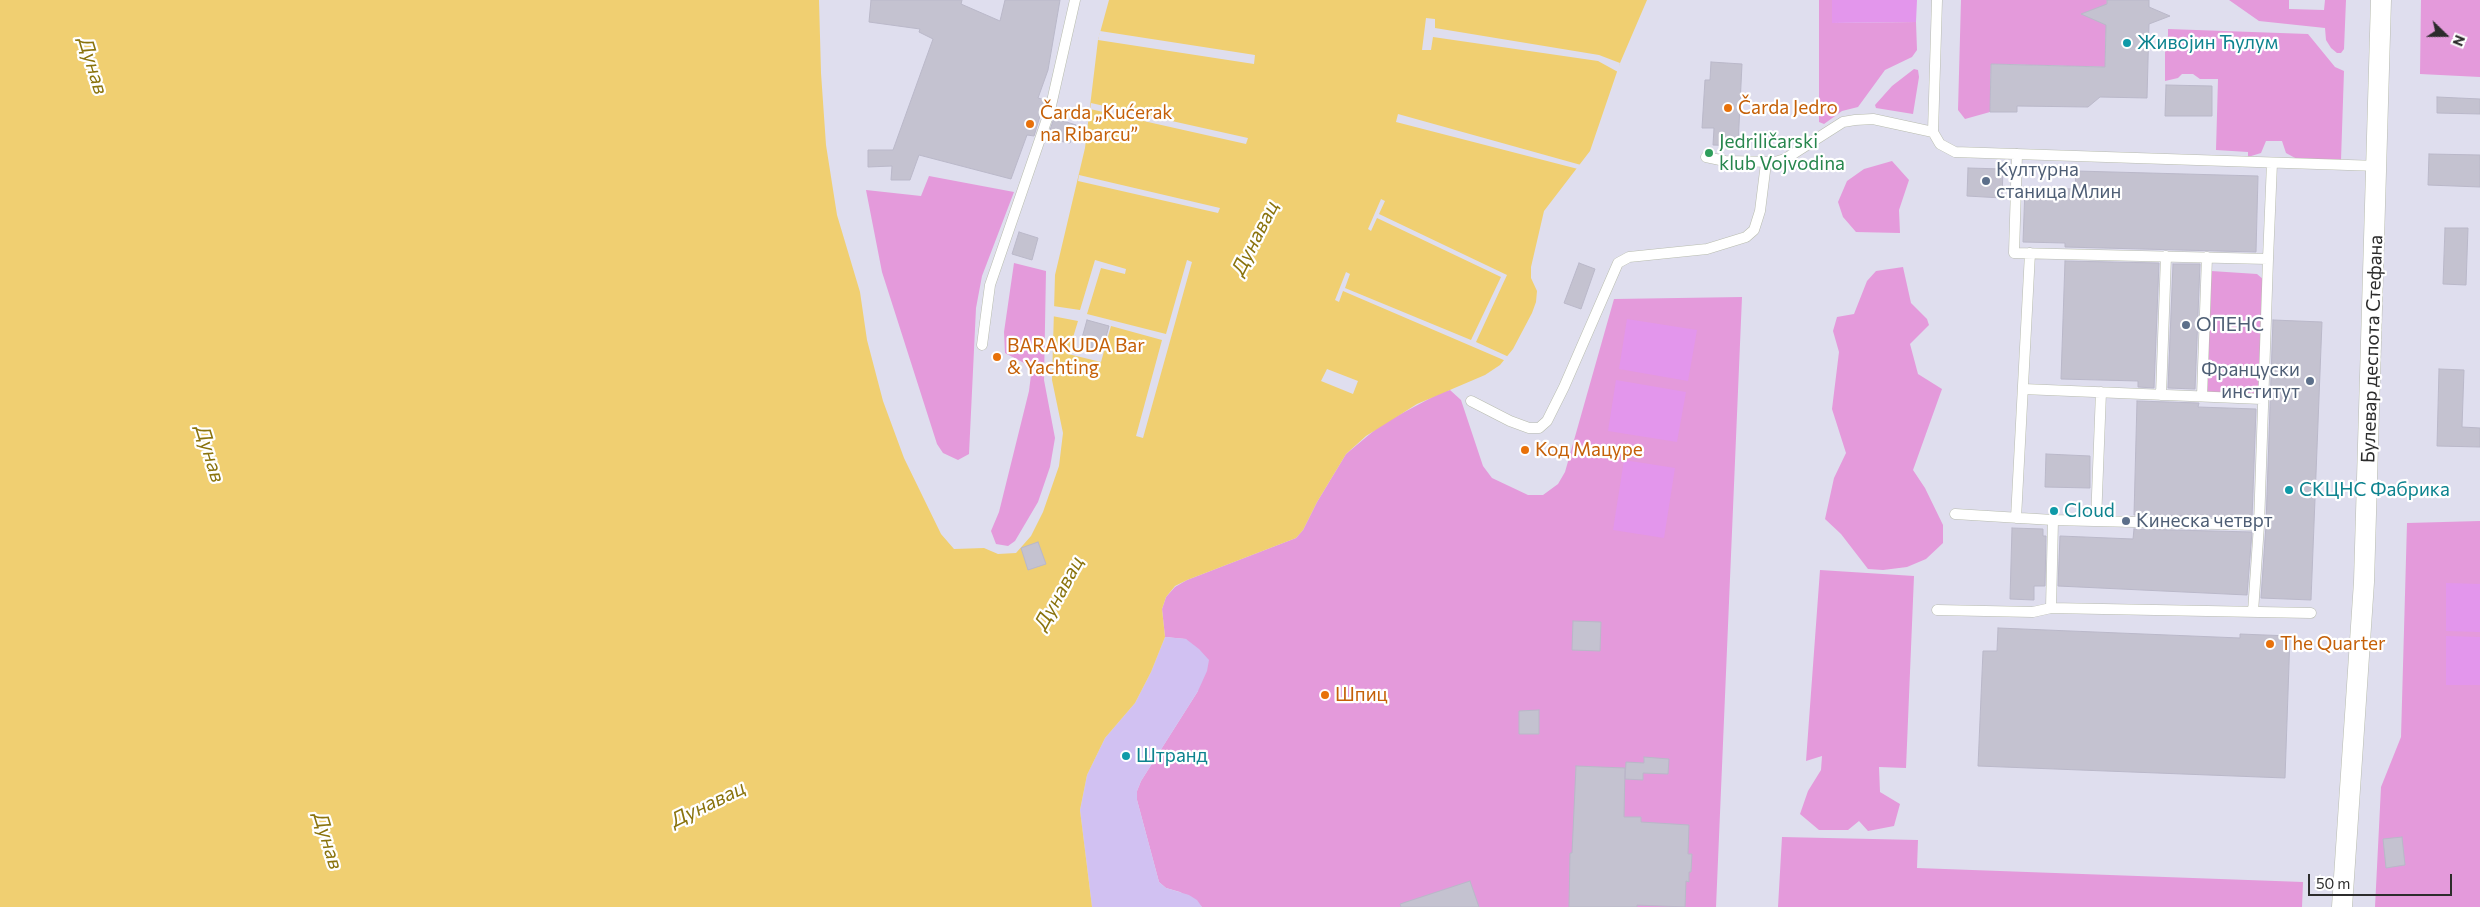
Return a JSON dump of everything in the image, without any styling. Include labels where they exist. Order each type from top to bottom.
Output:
[{"type":"street","name":"Булевар деспота Стефана","points":[[2342,907],[2362,630],[2382,0]]},
{"type":"lane","points":[[982,345],[990,286],[1050,110],[1075,0]]},
{"type":"lane","points":[[1937,0],[1933,132],[1940,144],[1955,152],[2378,166]]},
{"type":"lane","points":[[1706,157],[1725,161],[1766,163],[1785,158],[1843,122],[1873,119],[1933,132]]},
{"type":"lane","points":[[2016,154],[2014,253],[2268,258]]},
{"type":"lane","points":[[1471,401],[1510,421],[1529,428],[1539,428],[1546,421],[1564,387],[1618,263],[1629,257],[1707,249],[1746,238],[1754,230],[1760,211],[1766,163]]},
{"type":"lane","points":[[2253,612],[2259,525],[2262,399],[2272,163]]},
{"type":"lane","points":[[2016,518],[2030,253]]},
{"type":"lane","points":[[2161,395],[2166,256]]},
{"type":"lane","points":[[2202,396],[2207,257]]},
{"type":"lane","points":[[2023,389],[2262,399]]},
{"type":"lane","points":[[2096,521],[2101,392]]},
{"type":"lane","points":[[1955,514],[2053,520],[2259,525]]},
{"type":"lane","points":[[2051,608],[2053,520]]},
{"type":"lane","points":[[1937,610],[2033,612],[2051,608],[2311,613]]},
{"type":"shaded area","points":[[1819,0],[1832,0],[1832,23],[1916,22],[1917,50],[1912,57],[1885,70],[1858,107],[1842,111],[1824,124],[1819,122]]},
{"type":"shaded area","points":[[1832,0],[1917,0],[1916,22],[1832,23]]},
{"type":"shaded area","points":[[1961,0],[2107,0],[2105,67],[1991,64],[1990,112],[1965,119],[1958,110]]},
{"type":"shaded area","points":[[2229,0],[2289,0],[2289,9],[2324,10],[2325,0],[2346,0],[2344,49],[2341,53],[2337,53],[2331,48],[2326,40],[2325,28],[2259,21]]},
{"type":"shaded area","points":[[2421,0],[2480,0],[2480,77],[2420,74]]},
{"type":"shaded area","points":[[2168,29],[2308,34],[2335,67],[2344,71],[2341,160],[2297,159],[2286,153],[2282,141],[2266,141],[2261,153],[2248,157],[2248,152],[2216,150],[2218,79],[2200,79],[2193,74],[2182,74],[2178,78],[2165,81],[2165,44],[2168,44]]},
{"type":"shaded area","points":[[1914,69],[1918,70],[1919,77],[1913,114],[1876,108],[1875,105],[1892,86]]},
{"type":"shaded area","points":[[1892,161],[1909,180],[1899,210],[1900,233],[1856,232],[1843,217],[1838,202],[1847,181],[1864,169]]},
{"type":"shaded area","points":[[929,176],[1014,192],[982,276],[976,308],[969,454],[958,460],[943,453],[937,444],[882,272],[866,190],[921,196]]},
{"type":"shaded area","points":[[1014,263],[1046,271],[1044,380],[1055,438],[1050,467],[1038,502],[1015,541],[1008,546],[996,544],[991,531],[999,512],[1029,391],[1031,375],[1024,363],[1005,353],[1004,332]]},
{"type":"shaded area","points":[[1903,267],[1911,303],[1927,319],[1929,325],[1910,344],[1918,374],[1942,389],[1913,470],[1925,488],[1943,525],[1943,543],[1926,559],[1907,567],[1883,570],[1868,569],[1841,534],[1825,519],[1834,478],[1846,453],[1832,409],[1839,352],[1833,331],[1837,317],[1854,314],[1867,281],[1876,271]]},
{"type":"shaded area","points":[[2211,271],[2257,274],[2264,280],[2259,395],[2207,395]]},
{"type":"shaded area","points":[[1742,297],[1716,907],[1202,907],[1180,892],[1166,888],[1159,882],[1137,800],[1137,791],[1141,781],[1198,691],[1186,639],[1165,637],[1162,609],[1166,597],[1175,587],[1187,580],[1296,538],[1303,530],[1317,502],[1346,454],[1382,424],[1442,392],[1450,390],[1461,400],[1483,466],[1492,478],[1528,495],[1543,495],[1558,484],[1565,472],[1614,299]]},
{"type":"shaded area","points":[[1627,319],[1697,330],[1688,381],[1619,369]]},
{"type":"shaded area","points":[[1616,380],[1686,392],[1677,442],[1608,431]]},
{"type":"shaded area","points":[[1624,460],[1675,468],[1664,538],[1613,530]]},
{"type":"shaded area","points":[[2480,521],[2480,907],[2375,907],[2381,787],[2401,737],[2407,523]]},
{"type":"shaded area","points":[[1820,570],[1914,576],[1906,768],[1879,767],[1880,792],[1900,804],[1894,826],[1868,831],[1859,821],[1848,830],[1819,830],[1800,814],[1808,791],[1821,770],[1822,756],[1806,761]]},
{"type":"shaded area","points":[[2446,583],[2480,584],[2480,632],[2446,631]]},
{"type":"shaded area","points":[[2446,636],[2480,637],[2480,685],[2446,685]]},
{"type":"shaded area","points":[[1782,837],[1918,840],[1917,868],[2303,882],[2302,907],[1778,907]]},
{"type":"sand","name":"Штранд","points":[[1165,637],[1186,639],[1209,660],[1207,671],[1198,691],[1141,781],[1137,791],[1137,800],[1159,882],[1166,888],[1189,895],[1197,900],[1202,907],[1092,907],[1080,810],[1087,775],[1105,738],[1135,703],[1151,672]]},
{"type":"water","points":[[0,0],[819,0],[821,73],[826,145],[837,215],[860,292],[867,340],[883,401],[904,458],[941,534],[954,549],[984,548],[998,554],[1016,553],[1031,536],[1043,512],[1059,466],[1063,433],[1052,380],[1055,275],[1085,148],[1098,40],[1109,0],[1647,0],[1620,63],[1590,151],[1544,211],[1531,267],[1531,278],[1537,291],[1536,302],[1513,349],[1500,365],[1485,375],[1417,404],[1366,436],[1346,454],[1317,502],[1303,530],[1296,538],[1187,580],[1175,586],[1166,597],[1162,609],[1165,637],[1151,672],[1135,703],[1105,738],[1087,775],[1080,810],[1092,907],[0,907]]},
{"type":"pier","points":[[1426,18],[1435,19],[1435,28],[1599,55],[1620,63],[1618,72],[1598,61],[1433,37],[1431,50],[1422,50]]},
{"type":"pier","points":[[1100,31],[1255,55],[1254,64],[1098,40]]},
{"type":"pier","points":[[1091,103],[1248,138],[1246,144],[1090,109]]},
{"type":"pier","points":[[1398,114],[1581,165],[1578,169],[1396,122]]},
{"type":"pier","points":[[1079,175],[1220,208],[1218,213],[1078,181]]},
{"type":"pier","points":[[1381,199],[1385,201],[1379,214],[1507,275],[1476,342],[1509,357],[1506,361],[1343,291],[1339,302],[1335,300],[1346,272],[1350,274],[1345,288],[1471,340],[1501,277],[1377,218],[1371,231],[1368,229]]},
{"type":"pier","points":[[1095,260],[1126,269],[1125,274],[1101,268],[1087,314],[1166,334],[1187,260],[1192,262],[1143,438],[1136,436],[1162,340],[1111,326],[1101,362],[1068,354],[1078,321],[1052,316],[1053,306],[1080,310]]},
{"type":"pier","points":[[1327,369],[1358,381],[1353,394],[1321,381]]},
{"type":"building","points":[[871,0],[962,0],[961,4],[1000,21],[1005,0],[1060,0],[1048,70],[1038,98],[1045,100],[1034,136],[1027,135],[1011,179],[919,155],[910,180],[891,180],[892,166],[868,167],[868,150],[893,150],[933,39],[919,32],[920,29],[869,22]]},
{"type":"building","name":"Живојин Ћулум","points":[[2107,0],[2149,0],[2149,7],[2170,16],[2149,24],[2147,98],[2100,97],[2088,107],[2017,106],[2017,112],[1990,112],[1991,64],[2105,67],[2106,25],[2081,14],[2107,4]]},
{"type":"building","points":[[1711,62],[1742,64],[1738,146],[1713,145],[1714,128],[1702,128],[1705,80],[1710,80]]},
{"type":"building","points":[[2166,85],[2212,86],[2212,116],[2165,116]]},
{"type":"building","points":[[2437,97],[2480,99],[2480,114],[2437,113]]},
{"type":"building","points":[[1054,118],[1076,125],[1070,143],[1047,139]]},
{"type":"building","points":[[2429,154],[2480,155],[2480,187],[2428,185]]},
{"type":"building","points":[[1968,168],[2003,169],[2002,198],[1967,196]]},
{"type":"building","points":[[2076,171],[2258,176],[2256,252],[2065,247],[2065,243],[2023,242],[2025,188],[2075,189]]},
{"type":"building","points":[[2445,228],[2468,228],[2466,285],[2443,284]]},
{"type":"building","points":[[1019,232],[1038,238],[1032,260],[1012,254]]},
{"type":"building","points":[[2065,261],[2159,263],[2154,388],[2138,387],[2138,381],[2061,379]]},
{"type":"building","points":[[1579,263],[1595,269],[1581,309],[1564,303]]},
{"type":"building","name":"ОПЕНС","points":[[2173,264],[2200,264],[2195,389],[2168,388]]},
{"type":"building","points":[[1087,320],[1109,326],[1102,351],[1080,345]]},
{"type":"building","name":"СКЦНС Фабрика","points":[[2273,320],[2322,322],[2311,600],[2261,598],[2266,525]]},
{"type":"building","points":[[2439,369],[2464,370],[2462,427],[2480,428],[2480,447],[2437,446]]},
{"type":"building","points":[[2137,401],[2199,403],[2198,407],[2256,409],[2252,518],[2134,515]]},
{"type":"building","points":[[2046,454],[2090,456],[2090,488],[2045,487]]},
{"type":"building","points":[[2012,528],[2043,529],[2043,536],[2046,536],[2045,586],[2034,586],[2034,600],[2010,599]]},
{"type":"building","points":[[2134,529],[2252,532],[2247,595],[2058,586],[2060,536],[2133,539]]},
{"type":"building","points":[[1038,542],[1046,564],[1028,570],[1021,548]]},
{"type":"building","points":[[1573,621],[1601,622],[1600,651],[1572,650]]},
{"type":"building","points":[[1998,628],[2240,638],[2240,634],[2290,636],[2285,778],[1978,766],[1983,651],[1997,651]]},
{"type":"building","points":[[1539,710],[1539,734],[1519,734],[1519,711]]},
{"type":"building","points":[[1644,757],[1669,759],[1668,774],[1643,773],[1643,780],[1625,779],[1626,762],[1644,763]]},
{"type":"building","points":[[1576,766],[1625,768],[1624,817],[1641,817],[1641,822],[1689,825],[1688,854],[1692,854],[1689,882],[1686,881],[1685,907],[1637,905],[1637,907],[1569,907],[1570,853],[1572,853]]},
{"type":"building","points":[[2402,837],[2405,865],[2386,868],[2383,839]]},
{"type":"building","points":[[1470,881],[1479,907],[1401,907],[1400,904]]},
{"type":"place","name":"Живојин Ћулум","points":[[2127,43]]},
{"type":"place","name":"Čarda Jedro","points":[[1728,108]]},
{"type":"place","name":"Čarda „Kućerak na Ribarcu”","points":[[1030,124]]},
{"type":"place","name":"Jedriličarski klub Vojvodina","points":[[1709,153]]},
{"type":"place","name":"Културна станица Млин","points":[[1986,181]]},
{"type":"place","name":"ОПЕНС","points":[[2186,325]]},
{"type":"place","name":"BARAKUDA Bar & Yachting","points":[[997,357]]},
{"type":"place","name":"Француски институт","points":[[2310,381]]},
{"type":"place","name":"Код Мацуре","points":[[1525,450]]},
{"type":"place","name":"СКЦНС Фабрика","points":[[2289,490]]},
{"type":"place","name":"Cloud","points":[[2054,511]]},
{"type":"place","name":"Кинеска четврт","points":[[2126,521]]},
{"type":"place","name":"The Quarter","points":[[2270,644]]},
{"type":"place","name":"Шпиц","points":[[1325,695]]},
{"type":"place","name":"Штранд","points":[[1126,756]]},
{"type":"water label","name":"Дунав","points":[[93,66]]},
{"type":"water label","name":"Дунавац","points":[[1255,238]]},
{"type":"water label","name":"Дунав","points":[[210,454]]},
{"type":"water label","name":"Дунавац","points":[[1059,593]]},
{"type":"water label","name":"Дунавац","points":[[708,804]]},
{"type":"water label","name":"Дунав","points":[[328,841]]}]
